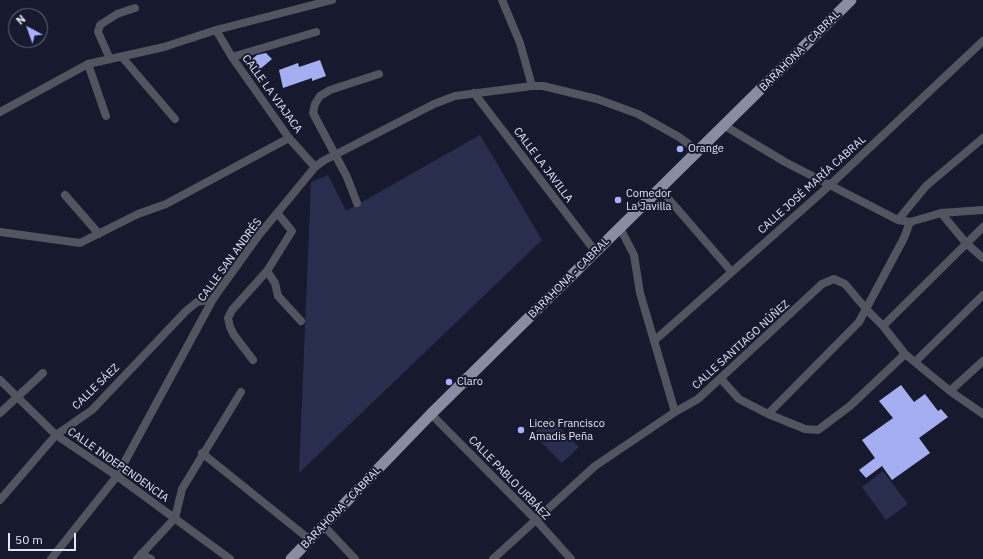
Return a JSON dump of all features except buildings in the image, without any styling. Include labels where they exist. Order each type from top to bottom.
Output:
[{"type":"main road","name":"BARAHONA - CABRAL","points":[[291,559],[431,414],[595,251],[725,126],[850,0]]},
{"type":"street","points":[[0,112],[88,64],[164,47],[216,30],[332,0]]},
{"type":"street","points":[[502,0],[520,43],[532,86]]},
{"type":"street","points":[[110,59],[98,32],[100,25],[117,14],[135,8]]},
{"type":"street","name":"CALLE LA VIAJACA","points":[[216,30],[232,57],[289,138],[315,167]]},
{"type":"street","points":[[232,57],[316,32]]},
{"type":"street","name":"CALLE JOSÉ MARÍA CABRAL","points":[[654,341],[830,185],[983,41]]},
{"type":"street","points":[[122,57],[175,119]]},
{"type":"street","points":[[88,64],[106,116]]},
{"type":"street","points":[[357,203],[347,177],[314,113],[315,104],[320,96],[330,90],[379,74]]},
{"type":"street","name":"CALLE SAN ANDRÉS","points":[[51,559],[117,476],[213,299],[259,235],[278,214],[315,167],[434,104],[455,96],[532,86],[543,86],[590,98],[638,114],[679,137],[698,152]]},
{"type":"street","name":"CALLE LA JAVILLA","points":[[474,93],[595,251]]},
{"type":"street","points":[[725,126],[785,162],[898,220],[910,222],[941,213],[983,210]]},
{"type":"street","points":[[0,232],[80,243],[138,214],[166,204],[289,138]]},
{"type":"street","points":[[898,220],[926,186],[983,138]]},
{"type":"street","points":[[660,189],[732,272]]},
{"type":"street","points":[[65,195],[99,234]]},
{"type":"street","points":[[941,213],[966,243],[983,258]]},
{"type":"street","points":[[253,360],[234,335],[228,318],[232,310],[267,270],[292,231],[292,228],[278,214]]},
{"type":"street","points":[[768,414],[859,322],[867,310],[904,238],[910,222]]},
{"type":"street","points":[[883,326],[983,227]]},
{"type":"street","points":[[620,228],[634,255],[640,293],[675,412]]},
{"type":"street","points":[[267,270],[275,283],[278,296],[300,321]]},
{"type":"street","name":"CALLE SANTIAGO NÚÑEZ","points":[[493,559],[594,466],[675,412],[698,399],[822,284],[834,279],[845,284],[867,310]]},
{"type":"street","points":[[915,362],[983,295]]},
{"type":"street","name":"CALLE SÁEZ","points":[[0,500],[56,435],[92,410],[186,311],[197,302],[213,299]]},
{"type":"street","points":[[867,310],[883,326],[905,354],[950,391],[983,414]]},
{"type":"street","points":[[721,379],[739,399],[768,414],[805,429],[818,430],[850,406],[905,354]]},
{"type":"street","points":[[950,391],[983,361]]},
{"type":"street","points":[[0,413],[16,396],[43,373]]},
{"type":"street","name":"CALLE INDEPENDENCIA","points":[[0,380],[56,435],[117,476],[230,559]]},
{"type":"street","points":[[151,559],[139,556],[174,518],[182,489],[202,453],[241,392]]},
{"type":"street","name":"CALLE PABLO URBÁEZ","points":[[431,414],[536,520],[570,559]]},
{"type":"street","points":[[202,453],[309,539]]},
{"type":"street","points":[[323,525],[355,559]]},
{"type":"shaded area","points":[[480,135],[542,240],[299,473],[311,182],[328,175],[346,211]]},
{"type":"shaded area","points":[[550,418],[579,447],[562,463],[533,434]]},
{"type":"shaded area","points":[[883,471],[908,504],[886,520],[862,487]]},
{"type":"place","name":"Orange","points":[[680,149]]},
{"type":"place","name":"Comedor La Javilla","points":[[618,200]]},
{"type":"place","name":"Claro","points":[[449,382]]},
{"type":"place","name":"Liceo Francisco Amadis Peña","points":[[521,430]]}]
